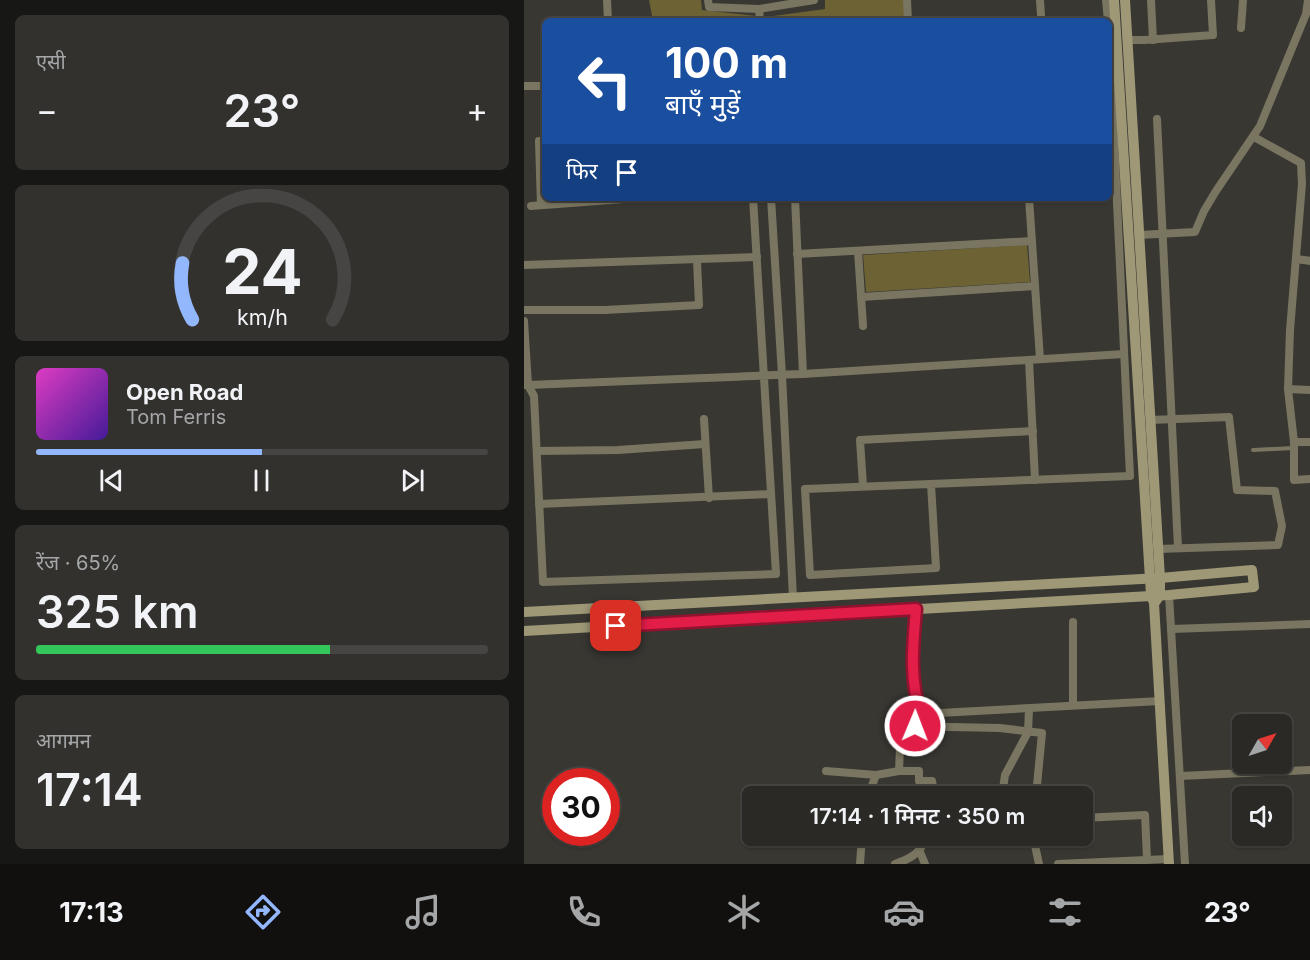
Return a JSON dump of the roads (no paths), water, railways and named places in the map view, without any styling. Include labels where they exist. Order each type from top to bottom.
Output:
[{"type":"street","points":[[607,0],[608,18]]},
{"type":"street","points":[[708,0],[709,7],[759,9],[814,0]]},
{"type":"street","points":[[907,0],[908,18]]},
{"type":"street","points":[[1040,0],[1041,15]]},
{"type":"street","points":[[1106,0],[1108,18]]},
{"type":"street","points":[[1114,0],[1155,579],[1171,629],[1185,864]]},
{"type":"street","points":[[1125,0],[1158,549],[1155,579]]},
{"type":"street","points":[[1151,0],[1153,40]]},
{"type":"street","points":[[1127,40],[1212,35],[1211,0]]},
{"type":"street","points":[[1241,28],[1243,0]]},
{"type":"street","points":[[1139,235],[1195,232],[1210,201],[1254,137],[1306,14],[1308,0]]},
{"type":"street","points":[[759,9],[760,18]]},
{"type":"street","points":[[524,86],[542,86]]},
{"type":"street","points":[[1157,119],[1178,548]]},
{"type":"street","points":[[931,484],[936,568],[810,575],[805,489],[1130,476],[1112,135]]},
{"type":"street","points":[[1254,137],[1301,163],[1302,184],[1290,330],[1288,389],[1294,445],[1294,480],[1310,479]]},
{"type":"street","points":[[539,141],[541,205]]},
{"type":"street","points":[[531,206],[586,201]]},
{"type":"street","points":[[524,321],[526,385],[534,396],[543,582],[776,574],[753,201]]},
{"type":"street","points":[[771,201],[793,598]]},
{"type":"street","points":[[795,201],[803,374]]},
{"type":"street","points":[[1029,201],[1040,359]]},
{"type":"street","points":[[797,254],[1032,241]]},
{"type":"street","points":[[858,250],[863,327]]},
{"type":"street","points":[[524,265],[697,261],[757,257]]},
{"type":"street","points":[[1296,259],[1310,261]]},
{"type":"street","points":[[524,310],[605,310],[699,305],[697,261]]},
{"type":"street","points":[[861,297],[1035,286]]},
{"type":"street","points":[[526,385],[803,374],[1124,354]]},
{"type":"street","points":[[1029,360],[1035,480]]},
{"type":"street","points":[[1288,389],[1310,390]]},
{"type":"street","points":[[1150,420],[1229,417],[1237,490],[1275,491],[1283,526],[1278,545],[1158,549]]},
{"type":"street","points":[[704,419],[709,498]]},
{"type":"street","points":[[863,486],[860,440],[1033,431]]},
{"type":"street","points":[[1294,445],[1310,442]]},
{"type":"street","points":[[536,451],[618,450],[705,444]]},
{"type":"street","points":[[539,504],[771,494]]},
{"type":"street","points":[[524,612],[1155,579],[1252,570],[1254,587],[1159,597],[524,631]]},
{"type":"street","points":[[1058,864],[1147,859],[1168,861],[1160,700],[1159,597]]},
{"type":"street","points":[[915,726],[921,714],[915,696],[913,648],[916,609]]},
{"type":"street","points":[[1073,622],[1073,704]]},
{"type":"street","points":[[1171,629],[1310,624]]},
{"type":"street","points":[[921,714],[1160,700]]},
{"type":"street","points":[[1003,786],[1005,775],[1028,732],[1029,709]]},
{"type":"street","points":[[899,771],[901,726],[1000,728],[1042,733],[1037,786]]},
{"type":"street","points":[[1180,776],[1310,770]]},
{"type":"street","points":[[826,771],[876,775],[899,771],[918,771],[919,781],[932,781],[933,786]]},
{"type":"street","points":[[872,786],[876,775]]},
{"type":"street","points":[[1093,817],[1145,815],[1147,859]]},
{"type":"street","points":[[860,864],[861,846]]},
{"type":"street","points":[[895,864],[913,857],[920,852],[923,846]]},
{"type":"street","points":[[1035,846],[1039,864]]},
{"type":"street","points":[[920,852],[924,864]]},
{"type":"lane","points":[[1253,450],[1294,445]]}]
